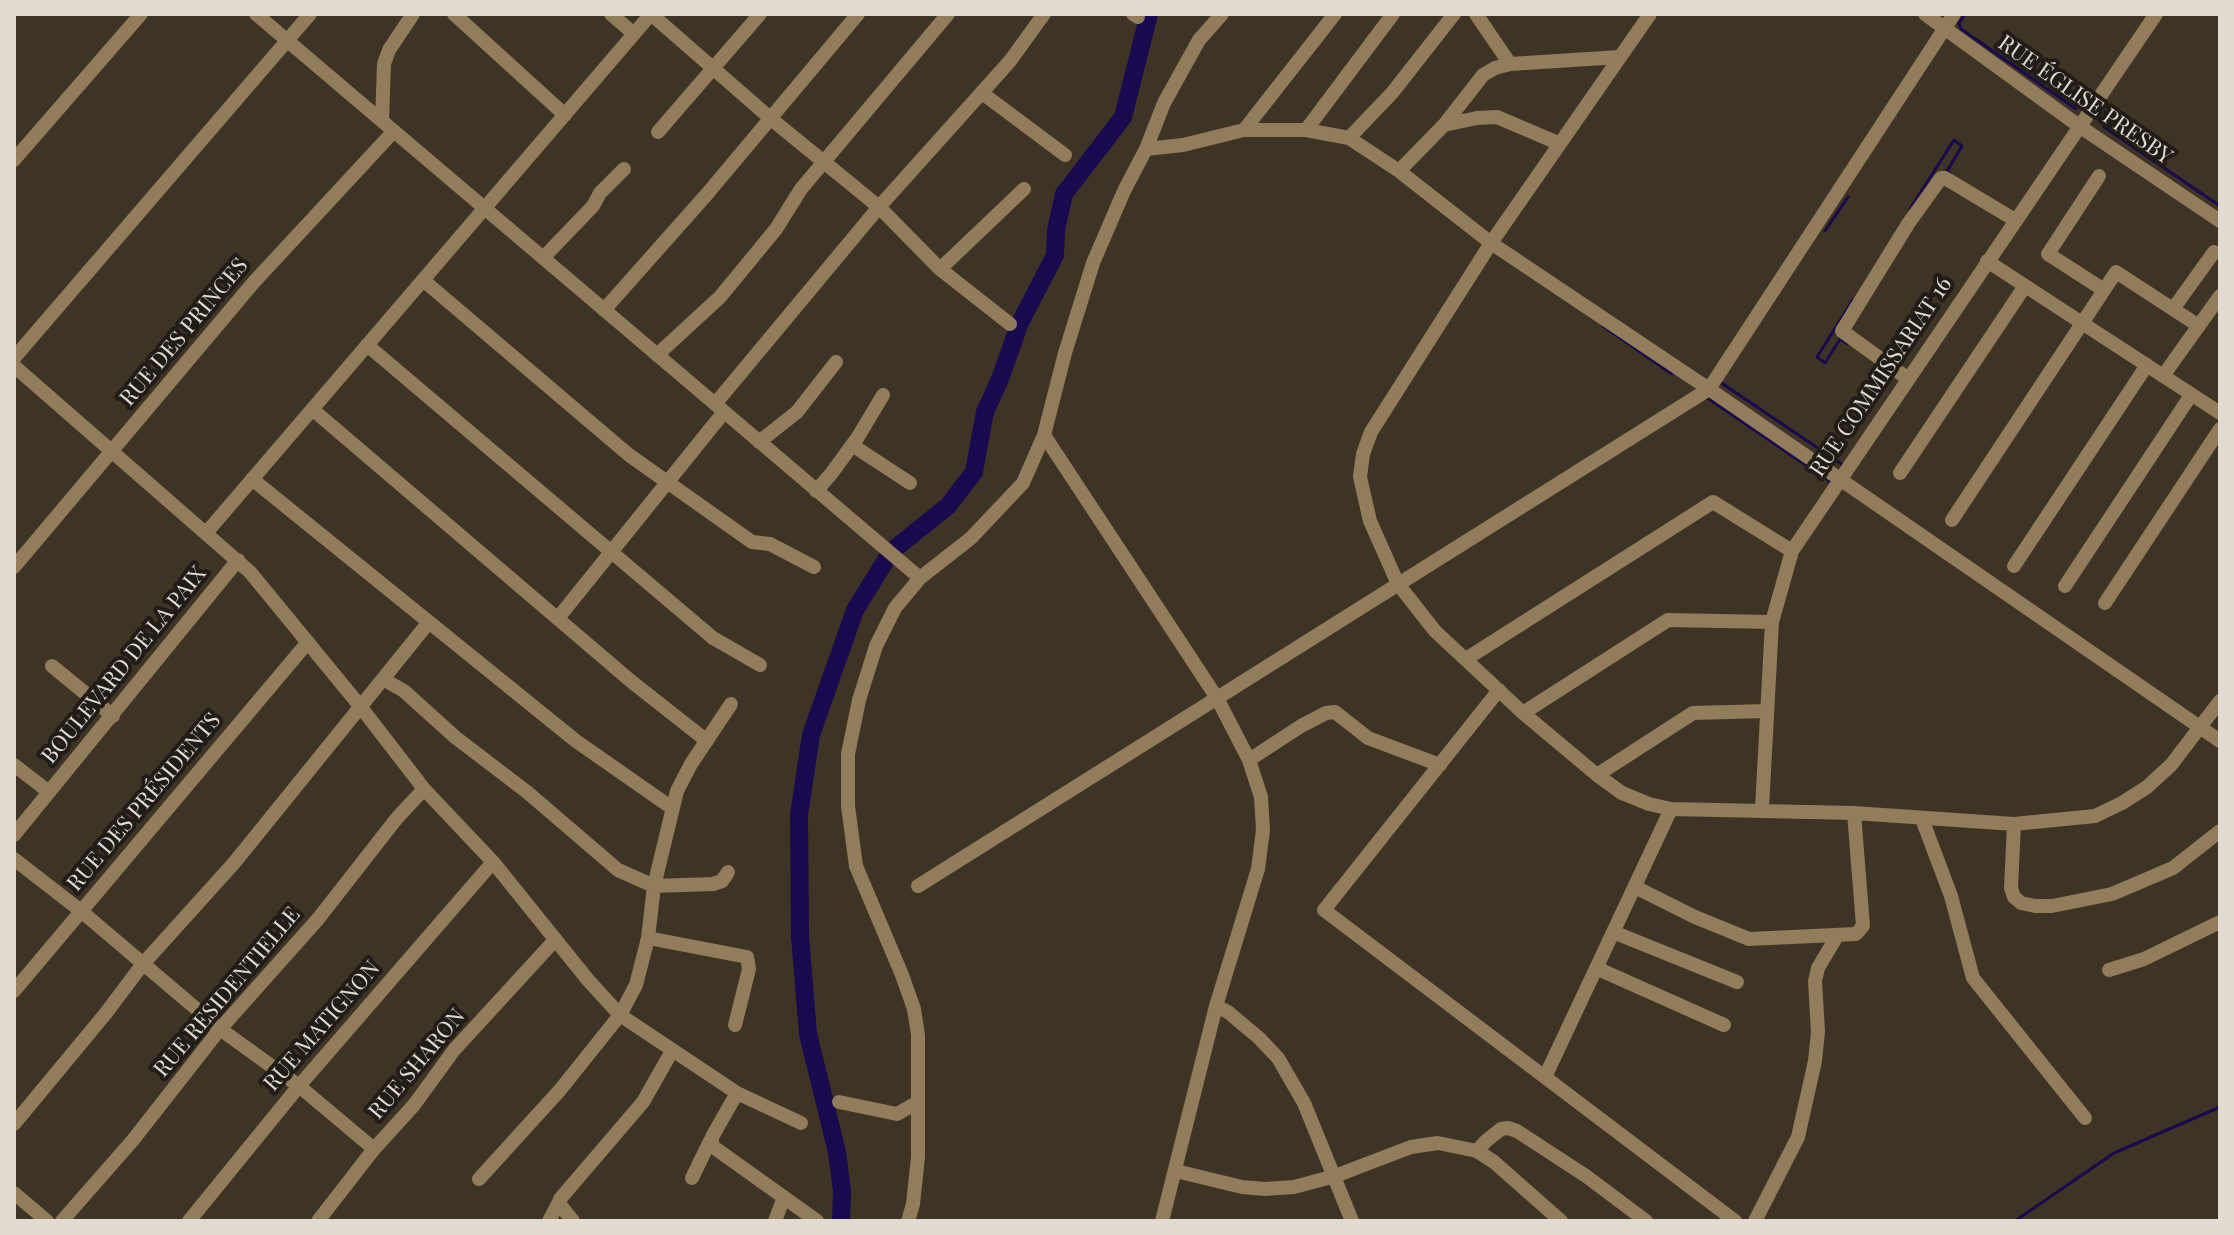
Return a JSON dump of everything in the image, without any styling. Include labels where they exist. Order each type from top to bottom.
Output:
[{"type":"street","points":[[14,160],[141,14]]},
{"type":"street","points":[[256,14],[920,578]]},
{"type":"street","points":[[14,358],[310,14]]},
{"type":"street","points":[[388,126],[384,64],[389,50],[413,14]]},
{"type":"street","points":[[454,14],[565,115]]},
{"type":"street","points":[[611,14],[634,34]]},
{"type":"street","points":[[207,532],[651,14],[770,118],[879,207],[940,269],[1010,324]]},
{"type":"street","points":[[658,132],[760,14]]},
{"type":"street","points":[[604,310],[689,216],[858,14]]},
{"type":"street","points":[[657,355],[720,297],[776,229],[801,189],[948,14]]},
{"type":"street","points":[[558,618],[879,207],[1010,61],[1044,14]]},
{"type":"street","points":[[908,1221],[918,1157],[919,1049],[914,1009],[856,866],[848,806],[848,754],[859,700],[876,646],[895,608],[920,578],[971,538],[1023,483],[1044,435],[1093,263],[1164,103],[1199,40],[1222,14]]},
{"type":"street","points":[[1244,130],[1335,14]]},
{"type":"street","points":[[1306,130],[1393,14]]},
{"type":"street","points":[[1349,138],[1392,93],[1454,14]]},
{"type":"street","points":[[1476,14],[1510,64]]},
{"type":"street","points":[[1650,14],[1491,243],[1371,432],[1363,454],[1360,477],[1370,521],[1398,584],[1435,631],[1523,713],[1597,775],[1622,793],[1671,809],[1854,813],[2014,824],[2095,816],[2147,787],[2171,765],[2220,701]]},
{"type":"street","name":"RUE ÉGLISE PRESBY","points":[[1925,14],[2079,126],[2220,221]]},
{"type":"street","points":[[918,886],[1709,389],[1954,14]]},
{"type":"street","name":"RUE COMMISSARIAT 16","points":[[1762,809],[1772,622],[1792,551],[2156,14]]},
{"type":"street","points":[[1399,171],[1444,125],[1483,75],[1495,68],[1510,64],[1620,57]]},
{"type":"street","points":[[982,93],[1065,155]]},
{"type":"street","points":[[1444,125],[1497,117],[1558,143]]},
{"type":"street","name":"RUE DES PRINCES","points":[[14,567],[388,126]]},
{"type":"street","points":[[1146,149],[1183,145],[1244,130],[1306,130],[1349,138],[1399,171],[1491,243],[1709,389],[2220,741]]},
{"type":"street","points":[[543,258],[624,169]]},
{"type":"street","points":[[2099,176],[2048,254],[2104,290]]},
{"type":"street","points":[[1907,378],[1842,331],[1938,179],[1945,178],[2015,220]]},
{"type":"street","points":[[940,269],[1024,189]]},
{"type":"street","points":[[2173,309],[2214,252]]},
{"type":"street","points":[[1987,261],[2220,413]]},
{"type":"street","points":[[1952,520],[2116,272],[2199,326]]},
{"type":"street","points":[[423,280],[629,455],[752,542],[770,544],[814,567]]},
{"type":"street","points":[[1900,473],[2025,286]]},
{"type":"street","points":[[2163,376],[2199,326],[2214,316],[2220,296]]},
{"type":"street","points":[[367,345],[713,638],[760,665]]},
{"type":"street","points":[[759,442],[797,412],[836,362]]},
{"type":"street","points":[[2014,566],[2147,365]]},
{"type":"street","points":[[14,366],[238,560],[360,706],[424,789],[493,862],[620,1015],[737,1093],[801,1123]]},
{"type":"street","points":[[816,491],[852,445],[883,395]]},
{"type":"street","points":[[2065,586],[2191,395]]},
{"type":"street","points":[[312,409],[632,682],[707,741]]},
{"type":"street","points":[[2105,603],[2220,429]]},
{"type":"street","points":[[1044,435],[1217,698],[1249,760],[1261,797],[1263,830],[1258,869],[1216,1006],[1162,1221]]},
{"type":"street","points":[[852,445],[910,483]]},
{"type":"street","points":[[252,479],[576,741],[672,808]]},
{"type":"street","points":[[1466,659],[1713,502],[1792,551]]},
{"type":"street","name":"BOULEVARD DE LA PAIX","points":[[14,835],[238,560]]},
{"type":"street","points":[[1523,713],[1668,620],[1772,622]]},
{"type":"street","points":[[14,1124],[142,965],[234,863],[429,622]]},
{"type":"street","name":"RUE DES PRÉSIDENTS","points":[[14,991],[308,642]]},
{"type":"street","points":[[52,666],[113,716]]},
{"type":"street","points":[[383,679],[404,691],[455,737],[527,792],[618,870],[654,886],[713,884],[722,881],[728,872]]},
{"type":"street","points":[[1499,690],[1324,910],[1731,1220]]},
{"type":"street","points":[[479,1179],[560,1090],[620,1015],[636,985],[648,938],[654,886],[677,791],[731,704]]},
{"type":"street","points":[[1597,775],[1693,713],[1767,711]]},
{"type":"street","points":[[1249,760],[1301,726],[1326,713],[1335,712],[1368,738],[1440,765]]},
{"type":"street","points":[[14,765],[49,792]]},
{"type":"street","name":"RUE RESIDENTIELLE","points":[[62,1221],[424,789]]},
{"type":"street","points":[[1545,1077],[1671,809]]},
{"type":"street","points":[[1635,887],[1749,939],[1856,934],[1863,926],[1854,813]]},
{"type":"street","points":[[1922,819],[1951,896],[1973,978],[2085,1118]]},
{"type":"street","points":[[2014,824],[2011,888],[2014,897],[2021,903],[2035,906],[2052,906],[2112,894],[2173,868],[2219,835]]},
{"type":"street","points":[[14,859],[81,911],[220,1029],[299,1086],[374,1149]]},
{"type":"street","name":"RUE MATIGNON","points":[[189,1221],[299,1086],[493,862]]},
{"type":"street","points":[[2109,970],[2144,959],[2220,922]]},
{"type":"street","points":[[1613,932],[1737,982]]},
{"type":"street","points":[[1755,1221],[1798,1137],[1815,1061],[1818,1032],[1815,981],[1818,968],[1837,936]]},
{"type":"street","points":[[648,938],[747,957],[749,969],[735,1025]]},
{"type":"street","name":"RUE SHARON","points":[[318,1221],[374,1149],[414,1105],[454,1050],[555,940]]},
{"type":"street","points":[[1596,968],[1724,1025]]},
{"type":"street","points":[[1216,1006],[1228,1012],[1278,1058],[1304,1103],[1352,1221]]},
{"type":"street","points":[[549,1221],[559,1202],[643,1102],[672,1051]]},
{"type":"street","points":[[692,1178],[737,1093]]},
{"type":"street","points":[[839,1102],[897,1114],[918,1102]]},
{"type":"street","points":[[1477,1151],[1501,1129],[1517,1131],[1586,1176],[1646,1221]]},
{"type":"street","points":[[710,1141],[712,1146],[817,1221]]},
{"type":"street","points":[[1176,1171],[1242,1187],[1294,1187],[1335,1176],[1411,1147],[1438,1143],[1477,1151],[1494,1162],[1561,1221]]},
{"type":"street","points":[[14,1193],[47,1221]]},
{"type":"street","points":[[775,1221],[784,1197]]},
{"type":"street","points":[[559,1202],[573,1221]]},
{"type":"waterway","points":[[1019,325],[1055,255],[1056,230],[1064,194],[1123,117],[1149,14]]},
{"type":"waterway","points":[[1965,14],[1959,23],[1961,29],[2076,109]]},
{"type":"waterway","points":[[2105,112],[2104,127],[2220,206]]},
{"type":"waterway","points":[[1910,209],[1954,140],[1962,146],[1947,171],[1950,173]]},
{"type":"waterway","points":[[1825,231],[1848,197]]},
{"type":"waterway","points":[[1848,344],[1840,339],[1825,363],[1817,357],[1853,300]]},
{"type":"waterway","points":[[1603,326],[1672,374]]},
{"type":"waterway","points":[[893,550],[948,506],[974,472],[985,412],[1017,331]]},
{"type":"waterway","points":[[1720,382],[1843,465]]},
{"type":"waterway","points":[[1706,397],[1829,481]]},
{"type":"waterway","points":[[841,1221],[842,1191],[837,1152],[808,1034],[800,936],[799,815],[811,735],[855,610],[889,555]]},
{"type":"waterway","points":[[2015,1221],[2114,1153],[2220,1107]]}]
